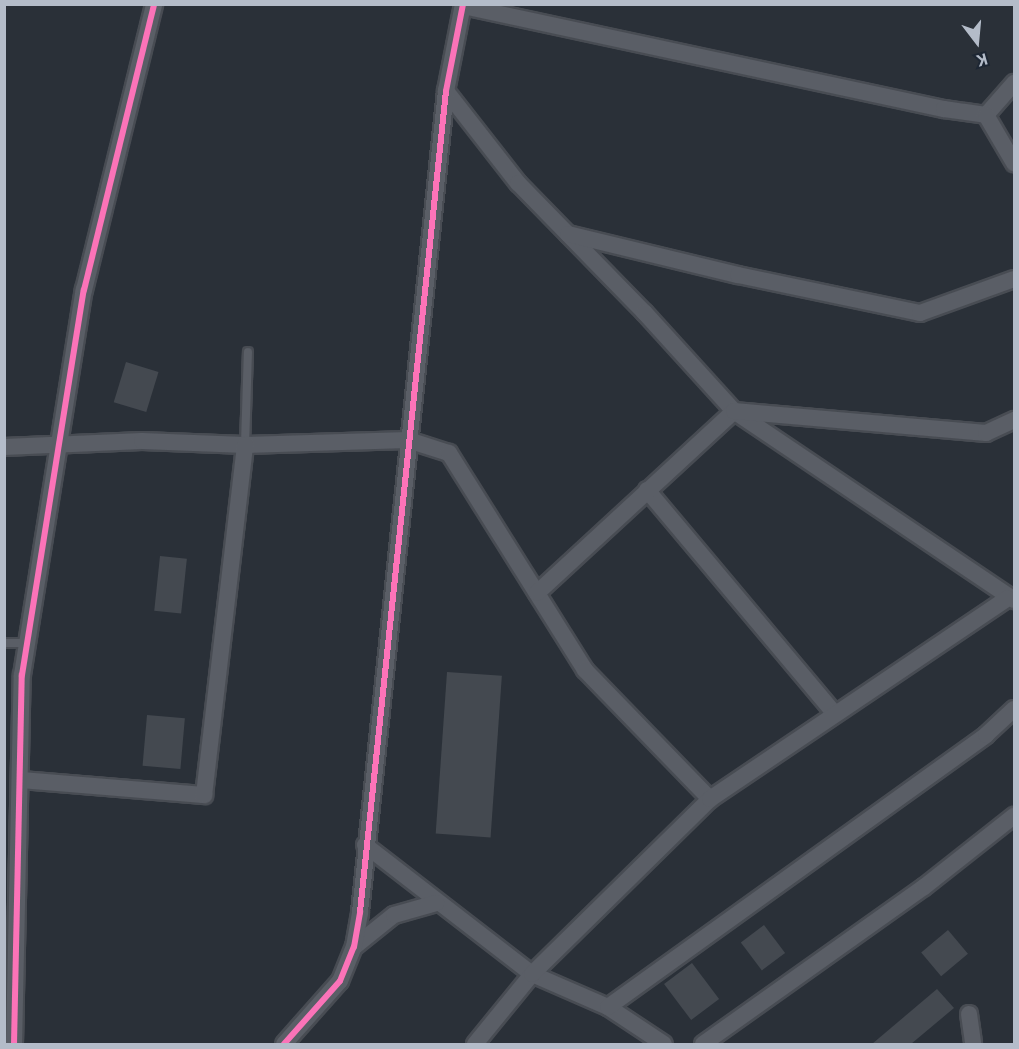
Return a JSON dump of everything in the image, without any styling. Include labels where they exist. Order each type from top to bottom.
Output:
[{"type":"street","points":[[14,1044],[22,675],[84,290],[154,4]]},
{"type":"street","points":[[284,1044],[340,981],[354,947],[446,90],[463,5],[986,115],[1014,163]]},
{"type":"street","points":[[986,115],[1014,83]]},
{"type":"street","points":[[446,90],[518,183],[734,411],[1011,599],[710,799],[532,974],[475,1044]]},
{"type":"street","points":[[567,234],[738,275],[920,313],[1014,279]]},
{"type":"street","points":[[537,593],[734,411],[986,433],[1014,420]]},
{"type":"street","points":[[4,447],[58,448],[142,441],[245,445],[408,440],[449,453],[585,669],[710,799]]},
{"type":"street","points":[[20,780],[204,795],[245,445]]},
{"type":"street","points":[[647,490],[835,714]]},
{"type":"street","points":[[608,1008],[976,742],[1014,709]]},
{"type":"street","points":[[703,1044],[924,887],[1014,816]]},
{"type":"street","points":[[365,845],[436,903],[532,974],[608,1008],[663,1044]]},
{"type":"street","points":[[354,947],[394,915],[436,903]]},
{"type":"street","points":[[969,1014],[973,1044]]},
{"type":"lane","points":[[245,445],[248,352]]},
{"type":"lane","points":[[4,643],[27,643]]},
{"type":"building","points":[[126,362],[159,372],[146,412],[114,402]]},
{"type":"building","points":[[160,556],[187,559],[181,614],[154,611]]},
{"type":"building","points":[[447,672],[502,676],[491,837],[436,834]]},
{"type":"building","points":[[147,715],[185,718],[180,769],[143,766]]},
{"type":"building","points":[[764,925],[785,953],[762,970],[741,942]]},
{"type":"building","points":[[948,930],[968,954],[941,976],[921,952]]},
{"type":"building","points":[[692,963],[719,999],[691,1020],[664,984]]},
{"type":"building","points":[[937,989],[954,1008],[911,1044],[872,1044]]},
{"type":"cycle path","points":[[14,1044],[22,675],[84,290],[154,4]]},
{"type":"cycle path","points":[[284,1044],[340,981],[354,947],[360,912],[446,91],[463,4]]}]
